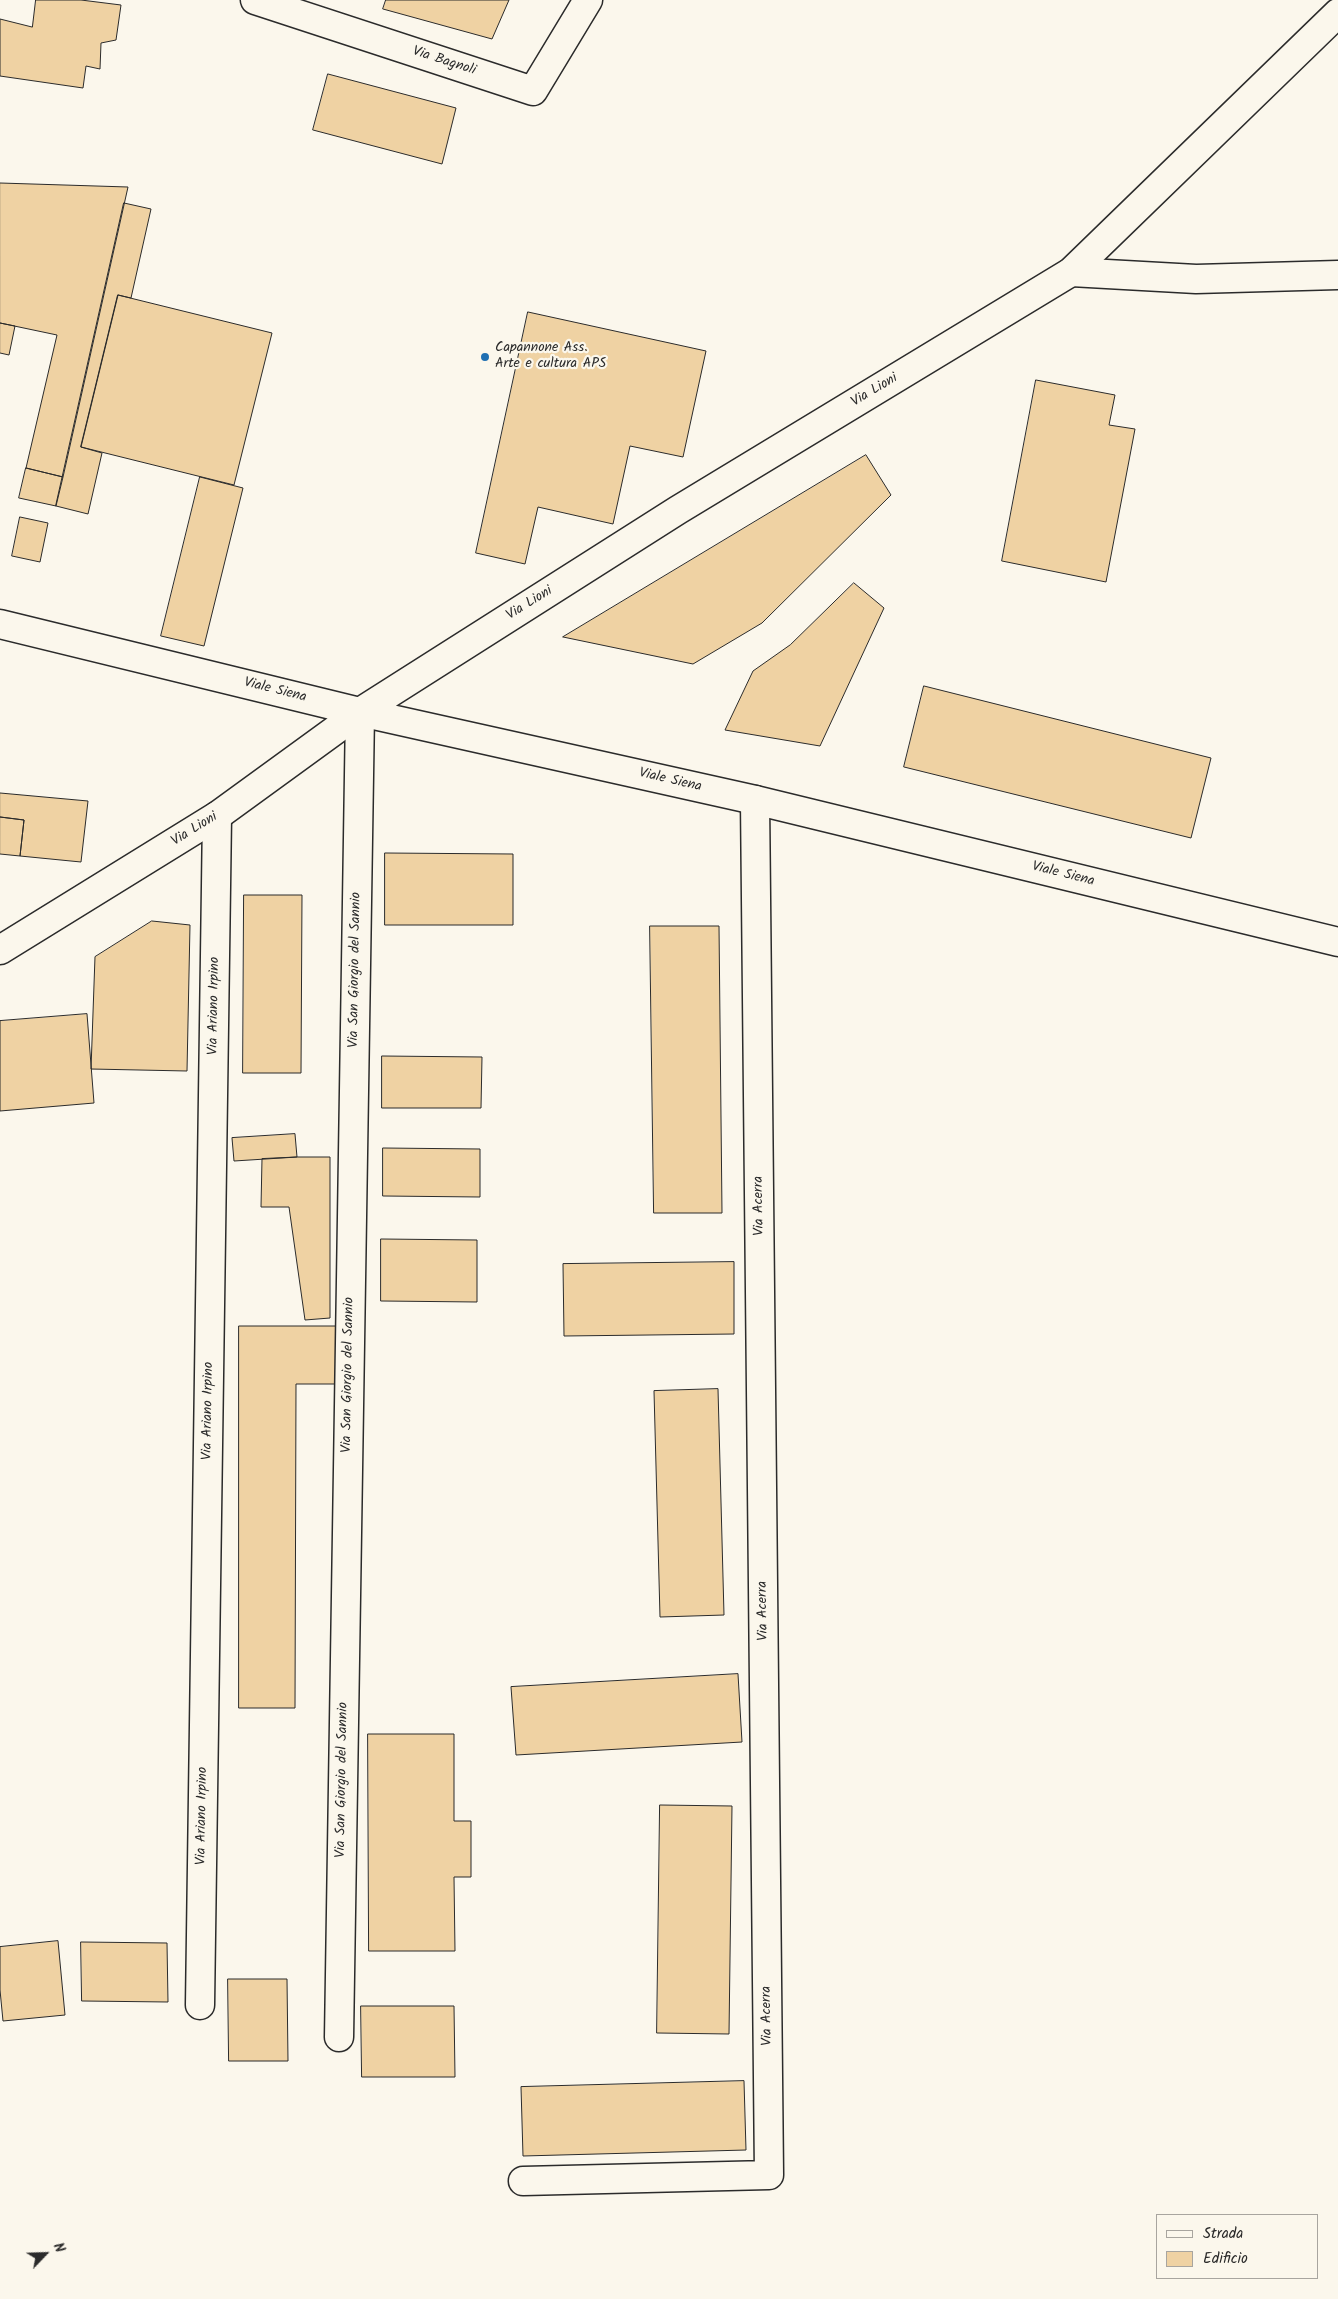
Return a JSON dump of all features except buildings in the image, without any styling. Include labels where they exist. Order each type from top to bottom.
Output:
[{"type":"street","name":"Via Bagnoli","points":[[255,0],[533,91],[588,0]]},
{"type":"street","name":"Via Lioni","points":[[0,950],[218,816],[360,712],[678,510],[1071,272],[1338,13]]},
{"type":"street","points":[[1071,272],[1196,279],[1338,275]]},
{"type":"street","name":"Viale Siena","points":[[0,624],[360,712],[756,800],[1338,942]]},
{"type":"street","name":"Via San Giorgio del Sannio","points":[[339,2038],[360,712]]},
{"type":"street","name":"Via Acerra","points":[[523,2181],[769,2175],[756,800]]},
{"type":"street","name":"Via Ariano Irpino","points":[[200,2005],[218,816]]},
{"type":"place","name":"Capannone Ass. Arte e cultura APS","points":[[485,357]]}]
